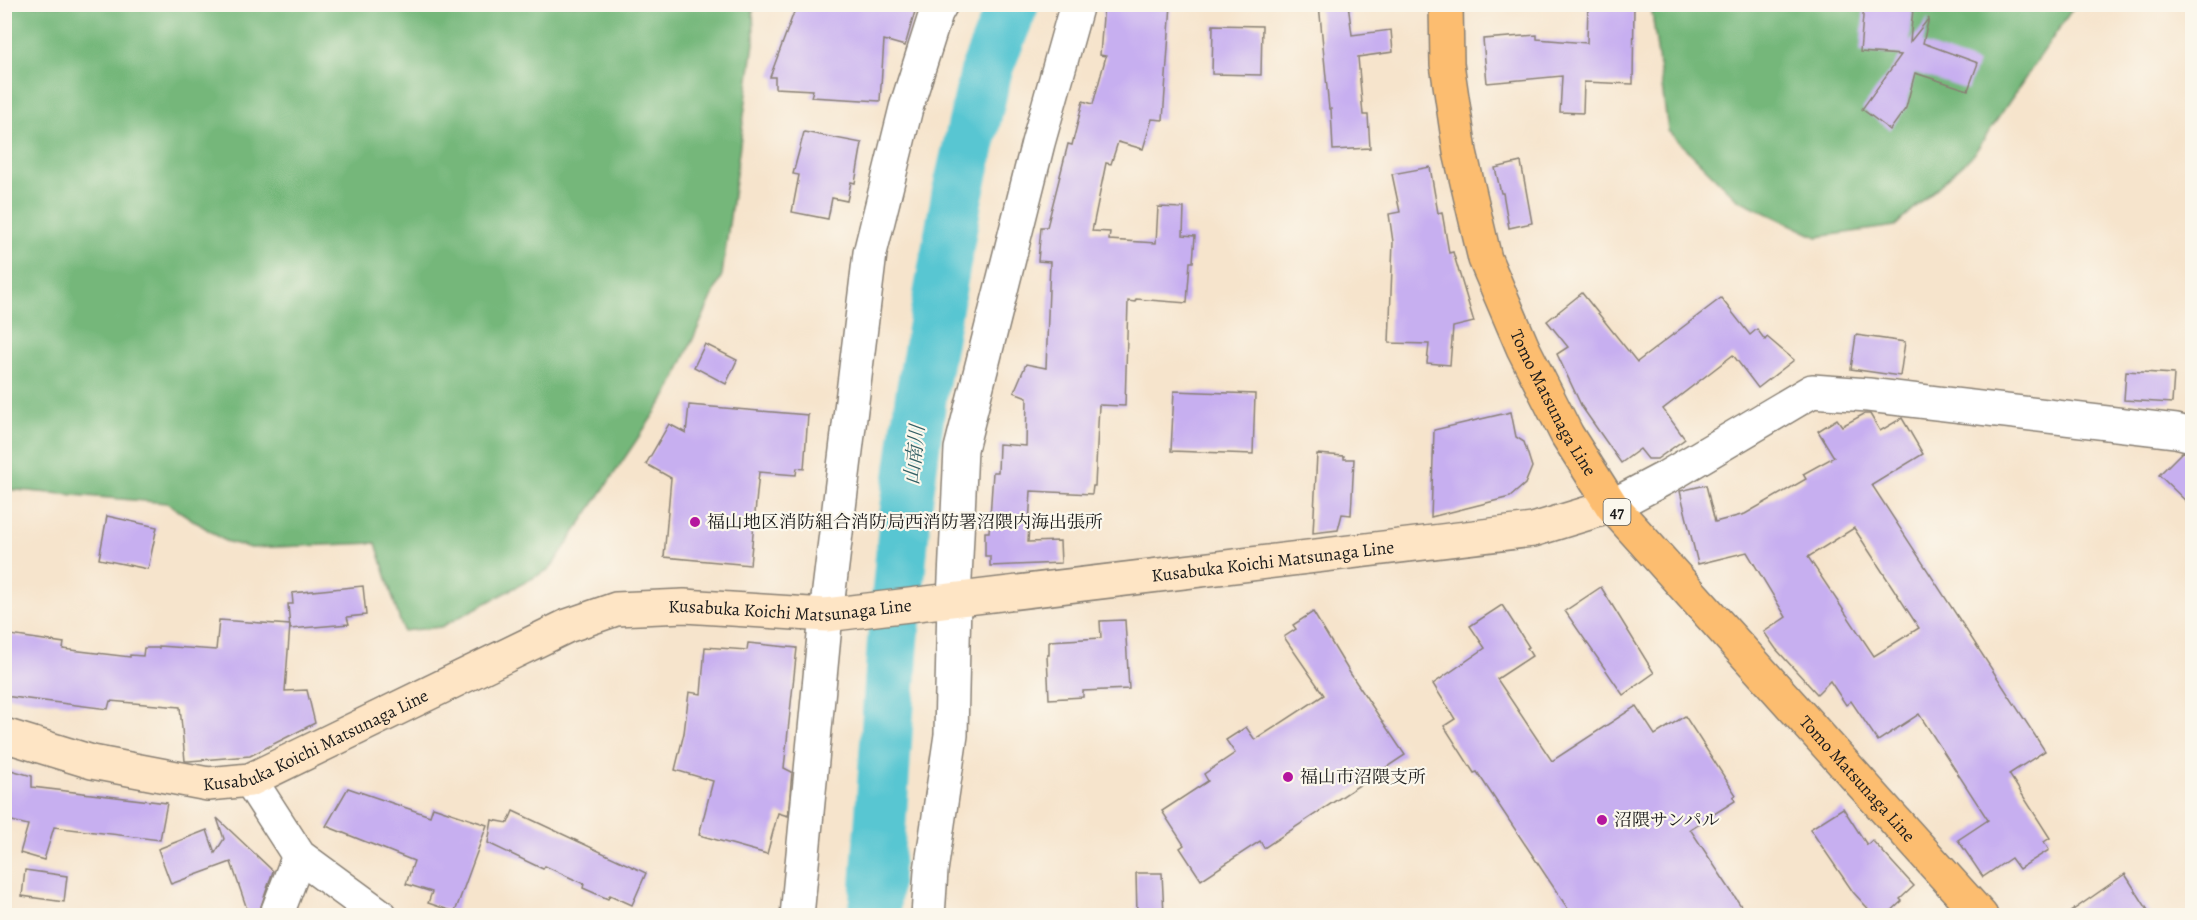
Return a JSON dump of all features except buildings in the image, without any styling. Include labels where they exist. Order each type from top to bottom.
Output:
[{"type":"main road","name":"Tomo Matsunaga Line","points":[[1446,4],[1447,64],[1460,153],[1485,259],[1523,348],[1567,435],[1612,506],[1981,915]]},
{"type":"main road","name":"Kusabuka Koichi Matsunaga Line","points":[[4,735],[92,762],[208,784],[250,780],[567,626],[616,609],[684,606],[834,614],[1533,530],[1612,506]]},
{"type":"street","points":[[928,915],[931,870],[951,735],[943,601],[961,449],[1038,143],[1077,4]]},
{"type":"street","points":[[797,915],[834,614],[870,253],[906,108],[936,7]]},
{"type":"street","points":[[1612,506],[1665,478],[1812,391],[1868,395],[2176,431],[2193,435]]},
{"type":"street","points":[[250,780],[299,856],[381,915]]},
{"type":"street","points":[[276,915],[299,856]]},
{"type":"green space","points":[[4,5],[753,5],[754,43],[722,275],[669,392],[550,569],[441,627],[403,631],[376,543],[251,548],[225,541],[167,503],[5,489]]},
{"type":"green space","points":[[1651,5],[2075,5],[1973,155],[1895,226],[1817,237],[1737,199],[1668,131]]},
{"type":"waterway","name":"山南川","points":[[874,916],[893,641],[905,516],[921,396],[957,196],[987,68],[1013,4]]},
{"type":"place","name":"福山地区消防組合消防局西消防署沼隈内海出張所","points":[[695,522]]},
{"type":"place","name":"福山市沼隈支所","points":[[1288,777]]},
{"type":"place","name":"沼隈サンパル","points":[[1602,820]]}]
